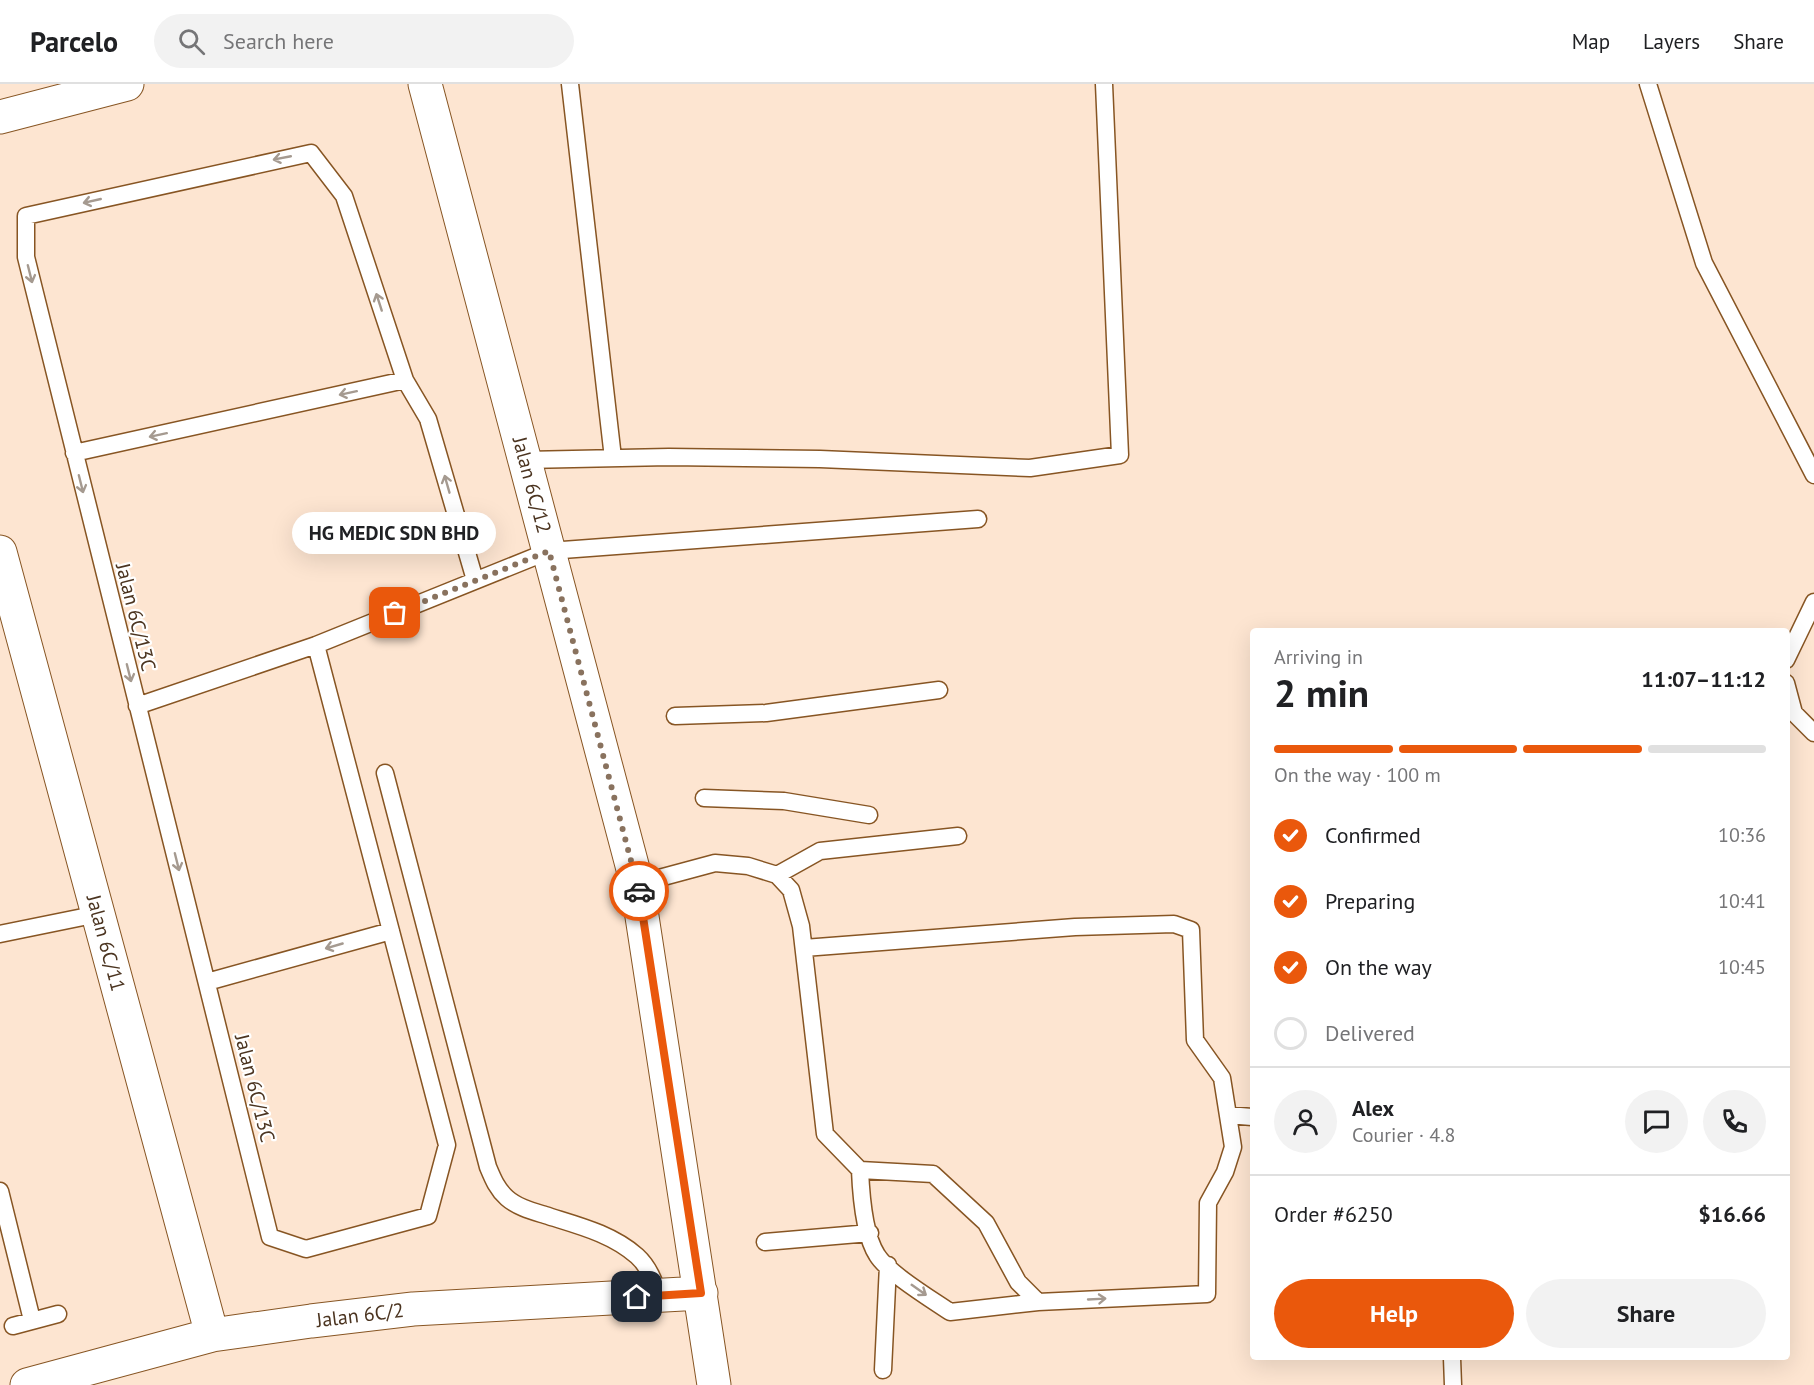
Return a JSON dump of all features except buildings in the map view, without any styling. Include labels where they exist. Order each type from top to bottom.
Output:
[{"type":"street","points":[[0,117],[128,84]]},
{"type":"street","name":"Jalan 6C/12","points":[[425,84],[638,884],[714,1385]]},
{"type":"street","name":"Jalan 6C/11","points":[[0,552],[6,597],[98,914],[212,1335]]},
{"type":"street","name":"Jalan 6C/2","points":[[27,1385],[212,1335],[413,1309],[701,1293]]},
{"type":"lane","points":[[570,84],[613,458]]},
{"type":"lane","points":[[525,460],[820,459],[1030,468],[1120,455],[1104,84]]},
{"type":"lane","points":[[1648,84],[1704,263],[1814,475]]},
{"type":"lane","name":"Jalan 6C/13C","points":[[316,645],[447,1145],[429,1216],[306,1249],[270,1237],[26,257],[26,216],[311,153],[344,196],[405,381]]},
{"type":"lane","points":[[74,453],[405,381],[428,419],[475,580]]},
{"type":"lane","points":[[137,706],[316,645],[549,551],[978,519]]},
{"type":"lane","points":[[1790,652],[1814,602]]},
{"type":"lane","points":[[675,716],[766,713],[939,690]]},
{"type":"lane","points":[[1790,698],[1794,713],[1814,733]]},
{"type":"lane","points":[[385,773],[488,1167],[495,1186],[508,1200],[526,1209],[598,1232],[619,1244],[637,1257],[650,1272],[659,1296]]},
{"type":"lane","points":[[704,798],[784,801],[869,814]]},
{"type":"lane","points":[[777,875],[820,851],[958,836]]},
{"type":"lane","points":[[638,884],[715,863],[748,866],[777,875],[791,890],[804,948],[825,1134],[860,1170],[861,1206],[877,1256],[950,1312],[1038,1302],[1207,1294],[1208,1203],[1225,1172],[1233,1147],[1222,1078],[1194,1040],[1191,930],[1174,924],[1075,927],[804,948]]},
{"type":"lane","points":[[0,934],[98,914]]},
{"type":"lane","points":[[207,982],[391,931]]},
{"type":"lane","points":[[1228,1116],[1250,1117]]},
{"type":"lane","points":[[860,1170],[933,1174],[986,1223],[1018,1282],[1038,1302]]},
{"type":"lane","points":[[0,1191],[32,1320]]},
{"type":"lane","points":[[765,1242],[870,1233]]},
{"type":"lane","points":[[883,1370],[888,1265]]},
{"type":"lane","points":[[13,1326],[58,1314]]},
{"type":"lane","points":[[1452,1360],[1453,1385]]},
{"type":"way so far","points":[[395,613],[549,551],[639,891]]},
{"type":"place","name":"HG MEDIC SDN BHD","points":[[395,613]]},
{"type":"route","points":[[637,1297],[701,1293],[639,891]]}]
